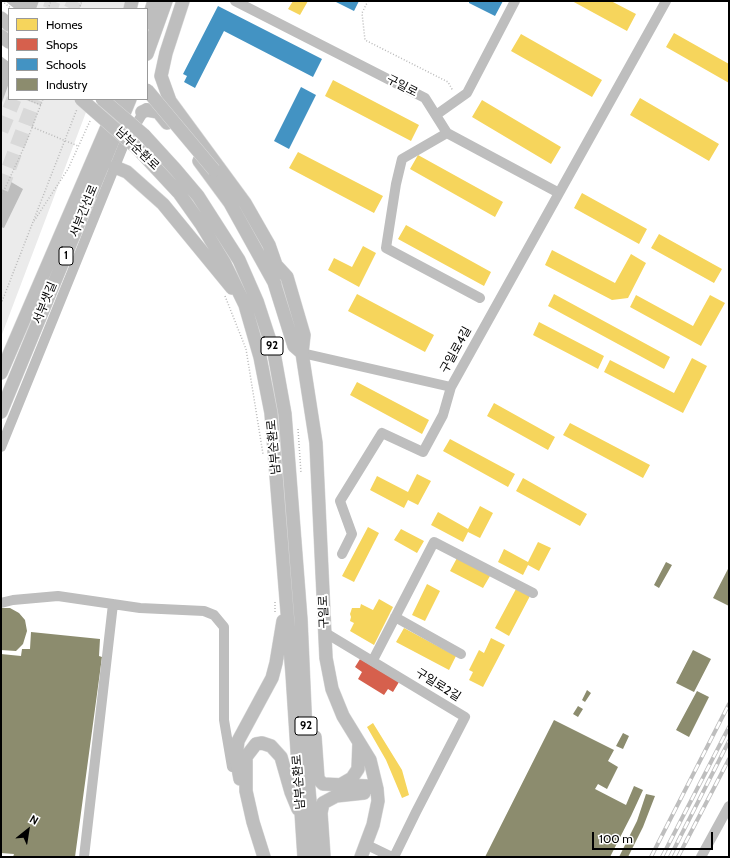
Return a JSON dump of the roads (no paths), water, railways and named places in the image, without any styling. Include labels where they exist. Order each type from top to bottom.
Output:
[{"type":"main road","points":[[148,20],[154,1]]},
{"type":"main road","points":[[148,51],[166,1]]},
{"type":"main road","points":[[183,1],[166,53],[161,76],[150,96],[214,170],[250,224],[262,246],[275,284]]},
{"type":"main road","name":"구일로","points":[[161,76],[170,101],[242,197],[268,245],[276,265],[286,278],[304,335],[302,353],[316,443],[326,658],[332,689],[343,716],[370,760],[378,789],[378,801],[360,857]]},
{"type":"main road","name":"남부순환로","points":[[103,100],[144,135],[198,196],[239,260],[257,301],[274,353],[285,414],[305,691],[308,778],[315,857]]},
{"type":"main road","name":"서부간선로","points":[[1,374],[119,100]]},
{"type":"main road","name":"서부간선로","points":[[1,412],[130,100]]},
{"type":"main road","name":"남부순환로","points":[[79,104],[138,149],[179,194],[201,224],[224,262],[245,305],[260,356],[271,413],[280,610],[292,673],[304,857]]},
{"type":"main road","points":[[142,112],[147,110],[158,112],[208,172],[242,223],[275,284]]},
{"type":"main road","points":[[115,167],[128,172],[163,204],[245,305]]},
{"type":"main road","name":"구일로","points":[[276,265],[275,284],[294,346],[302,353]]},
{"type":"main road","points":[[264,857],[236,757],[238,741],[272,678],[276,663],[280,633],[280,610]]},
{"type":"main road","points":[[305,691],[313,717],[318,779],[325,786],[367,786],[378,789]]},
{"type":"main road","points":[[340,785],[352,778],[358,769],[359,741]]},
{"type":"main road","points":[[244,788],[245,765],[249,752],[256,744],[271,746],[281,757],[290,792],[302,818]]},
{"type":"main road","points":[[324,857],[322,807],[331,798],[378,789]]},
{"type":"main road","points":[[353,794],[366,800],[374,816]]},
{"type":"street","name":"구일로","points":[[235,1],[425,98],[447,133]]},
{"type":"street","points":[[436,115],[467,93],[515,1]]},
{"type":"street","name":"구일로4길","points":[[302,353],[451,387],[666,1]]},
{"type":"street","points":[[150,96],[170,101]]},
{"type":"street","name":"서부샛길","points":[[1,447],[124,144],[150,96]]},
{"type":"street","points":[[480,298],[386,248],[396,184],[402,159],[447,133],[559,193]]},
{"type":"street","points":[[342,554],[352,534],[340,501],[382,433],[422,452],[443,415],[451,387]]},
{"type":"street","points":[[373,660],[434,542],[533,593]]},
{"type":"street","points":[[1,604],[13,600],[58,596],[140,608],[204,611],[220,620],[224,627],[224,720],[231,764],[235,777],[244,788]]},
{"type":"street","points":[[84,857],[113,604]]},
{"type":"street","points":[[395,617],[461,654]]},
{"type":"street","name":"구일로2길","points":[[324,632],[373,660],[465,717],[393,857]]},
{"type":"street","points":[[701,857],[729,806]]},
{"type":"street","points":[[365,844],[393,857]]},
{"type":"tunnel","points":[[50,8],[53,1]]},
{"type":"tunnel","points":[[72,8],[75,1]]},
{"type":"tunnel","points":[[1,131],[14,100]]},
{"type":"tunnel","points":[[1,189],[35,100]]},
{"type":"railway","points":[[651,857],[729,704]]},
{"type":"railway","points":[[662,857],[729,727]]},
{"type":"railway","points":[[670,857],[729,741]]},
{"type":"railway","points":[[678,857],[729,759]]}]
